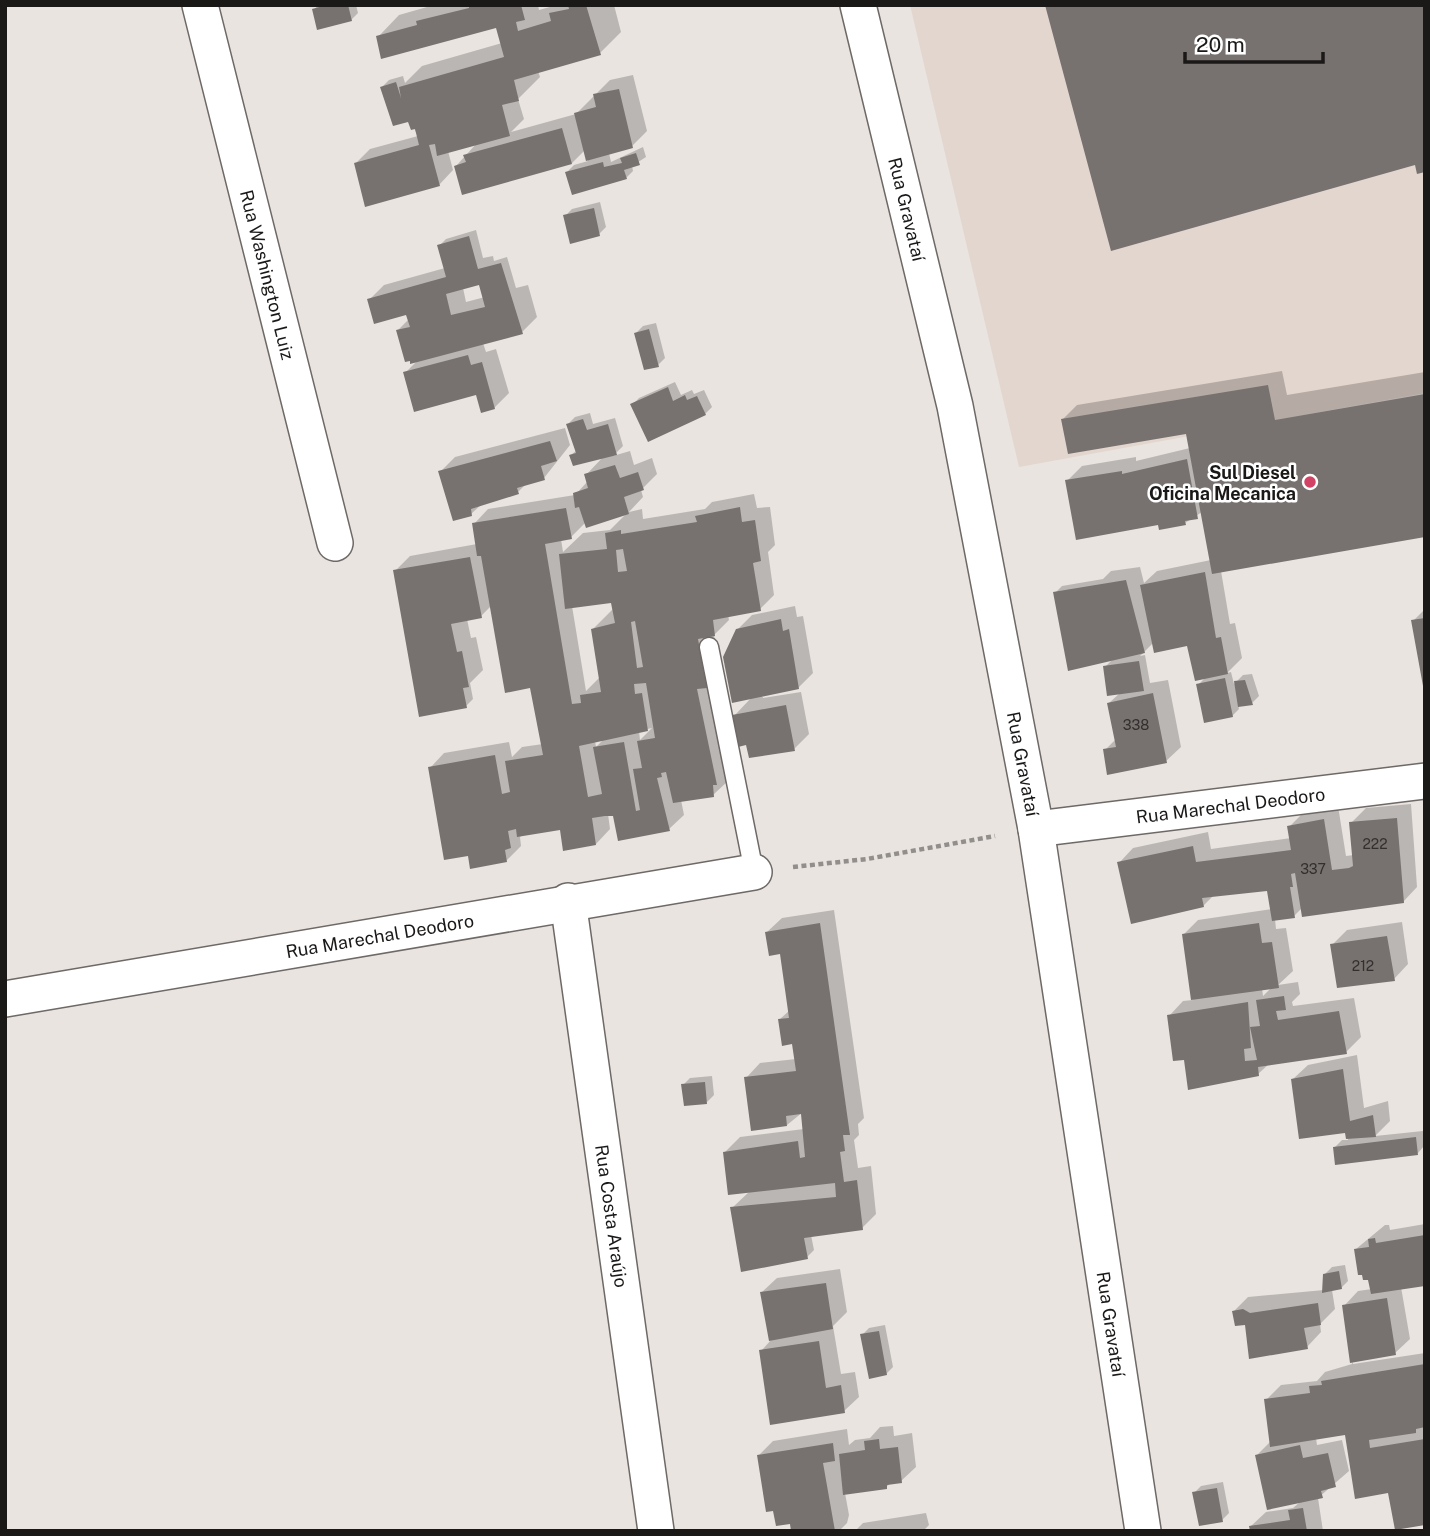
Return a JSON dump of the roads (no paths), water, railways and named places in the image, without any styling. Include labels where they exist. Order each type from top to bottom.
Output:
[{"type":"street","name":"Rua Washington Luiz","points":[[200,5],[335,543]]},
{"type":"street","name":"Rua Gravataí","points":[[858,5],[955,406],[1036,829],[1143,1531]]},
{"type":"street","name":"Rua Marechal Deodoro","points":[[1036,829],[1425,781]]},
{"type":"street","name":"Rua Marechal Deodoro","points":[[5,999],[568,901],[770,870]]},
{"type":"street","name":"Rua Costa Araújo","points":[[568,901],[656,1531]]},
{"type":"lane","points":[[709,647],[770,870]]},
{"type":"place","name":"Sul Diesel Oficina Mecanica","points":[[1310,482]]}]
